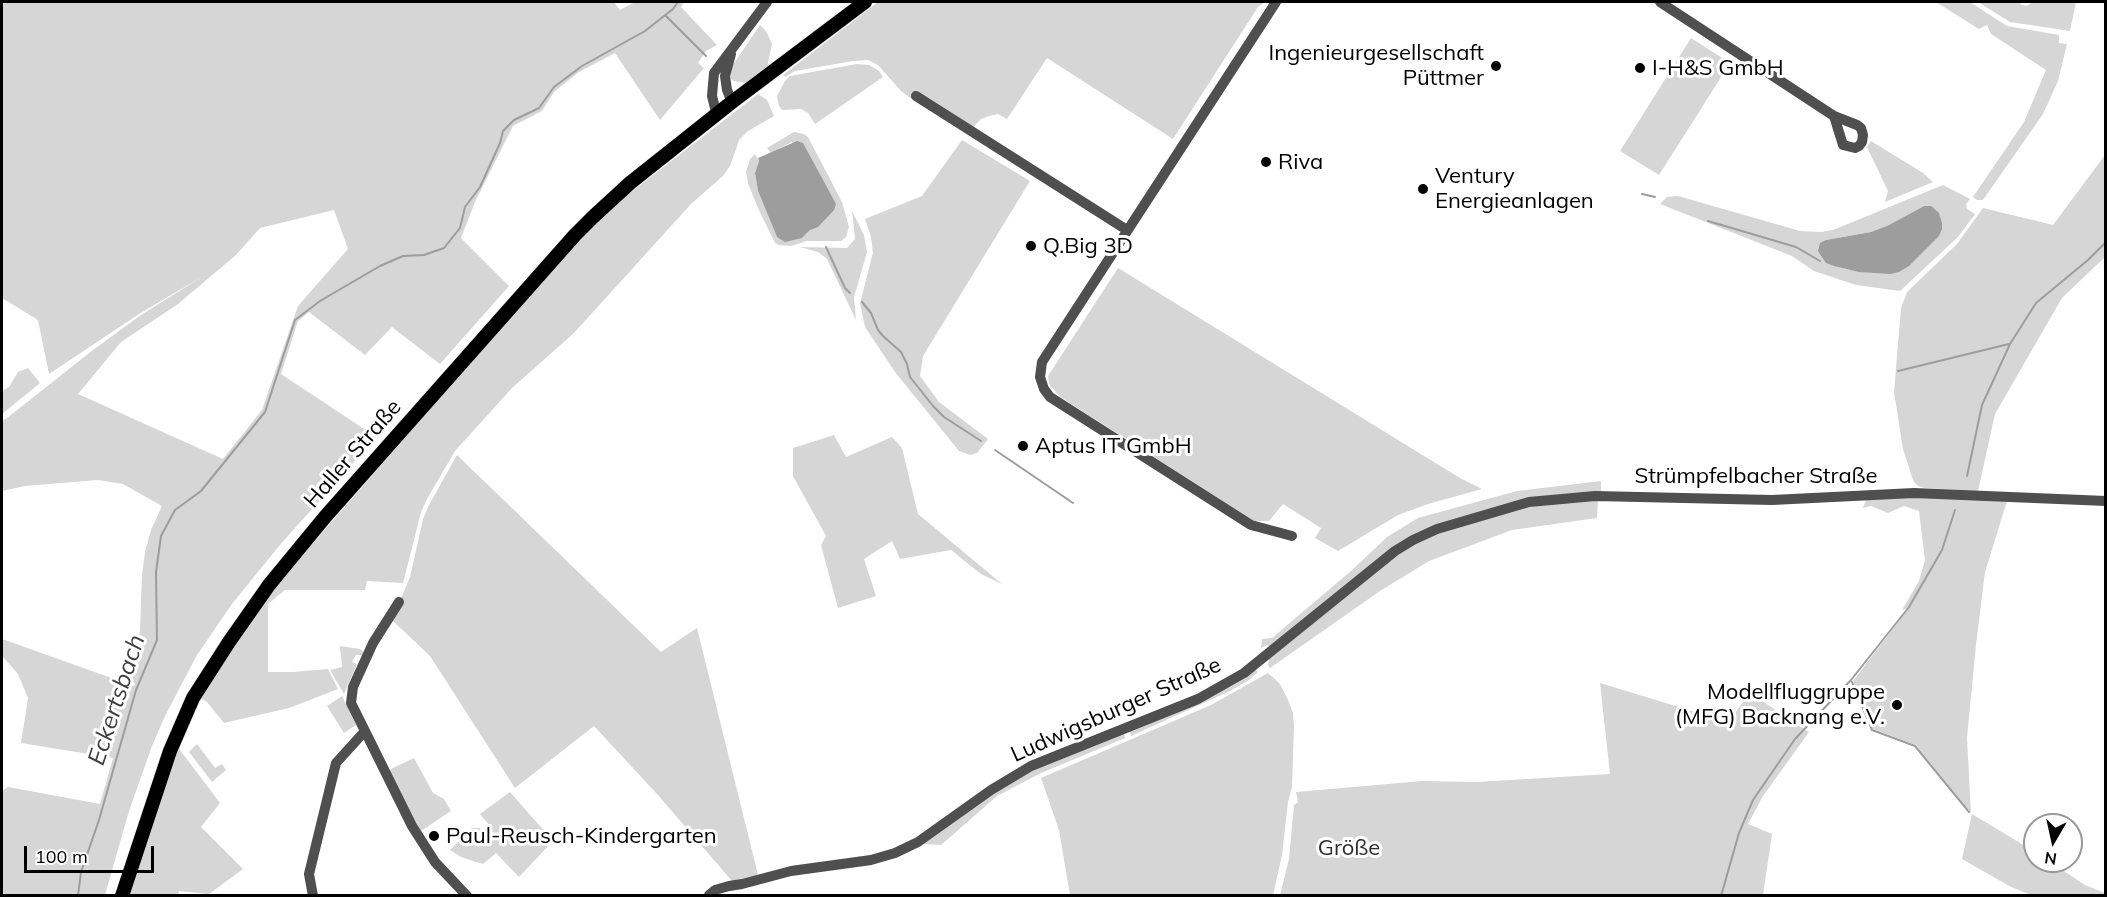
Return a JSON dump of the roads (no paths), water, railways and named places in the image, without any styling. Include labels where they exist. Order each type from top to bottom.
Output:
[{"type":"main road","name":"Haller Straße","points":[[122,896],[170,751],[194,698],[229,642],[269,585],[333,508],[574,235],[630,183],[732,102],[865,2]]},
{"type":"street","points":[[719,113],[713,101],[712,80],[718,67],[767,2]]},
{"type":"street","points":[[1276,2],[1042,362],[1040,377],[1050,397],[1251,525],[1292,536]]},
{"type":"street","points":[[1660,2],[1834,116]]},
{"type":"street","points":[[732,102],[725,76],[734,45]]},
{"type":"street","points":[[916,96],[1127,230]]},
{"type":"street","name":"Strümpfelbacher Straße","points":[[1413,540],[1437,529],[1528,502],[1595,496],[1772,500],[1914,493],[2106,501]]},
{"type":"street","name":"Ludwigsburger Straße","points":[[707,895],[791,871],[871,860],[895,853],[918,842],[991,790],[1031,766],[1198,699],[1244,673],[1395,551],[1413,540]]},
{"type":"street","points":[[399,602],[373,643],[353,687],[351,703],[412,826],[435,862],[467,896]]},
{"type":"street","points":[[313,896],[309,874],[336,763],[365,731]]},
{"type":"waterway","name":"Eckertsbach","points":[[78,896],[81,872],[99,820],[136,690],[157,640],[156,572],[161,536],[175,510],[201,491],[265,412],[295,320],[320,301],[380,266],[403,256],[424,255],[444,248],[460,228],[465,207],[480,187],[503,131],[514,120],[539,108],[554,87],[582,66],[645,31],[673,9],[678,2]]},
{"type":"waterway","points":[[666,16],[706,56]]},
{"type":"waterway","points":[[1642,194],[1655,197]]},
{"type":"waterway","points":[[1708,221],[1796,247],[1820,261]]},
{"type":"waterway","points":[[1967,476],[1982,405],[2010,344],[2036,303],[2106,242]]},
{"type":"waterway","points":[[826,247],[845,288],[850,293]]},
{"type":"waterway","points":[[862,302],[871,313],[878,330],[901,352],[910,377],[933,406],[944,417],[981,441]]},
{"type":"waterway","points":[[1898,371],[2009,344]]},
{"type":"waterway","points":[[995,450],[1073,503]]},
{"type":"waterway","points":[[1721,896],[1739,833],[1753,800],[1795,739],[1851,680],[1909,607],[1942,550],[1955,510]]},
{"type":"waterway","points":[[1852,682],[1872,730],[1915,746],[1969,812]]},
{"type":"place","name":"Ingenieurgesellschaft Püttmer","points":[[1496,66]]},
{"type":"place","name":"I-H&S GmbH","points":[[1640,68]]},
{"type":"place","name":"Riva","points":[[1266,162]]},
{"type":"place","name":"Ventury Energieanlagen","points":[[1423,189]]},
{"type":"place","name":"Q.Big 3D","points":[[1031,246]]},
{"type":"place","name":"Aptus IT GmbH","points":[[1023,446]]},
{"type":"place","name":"Modellfluggruppe (MFG) Backnang e.V.","points":[[1897,705]]},
{"type":"place","name":"Paul-Reusch-Kindergarten","points":[[434,836]]},
{"type":"park label","name":"Größe","points":[[1349,848]]}]
